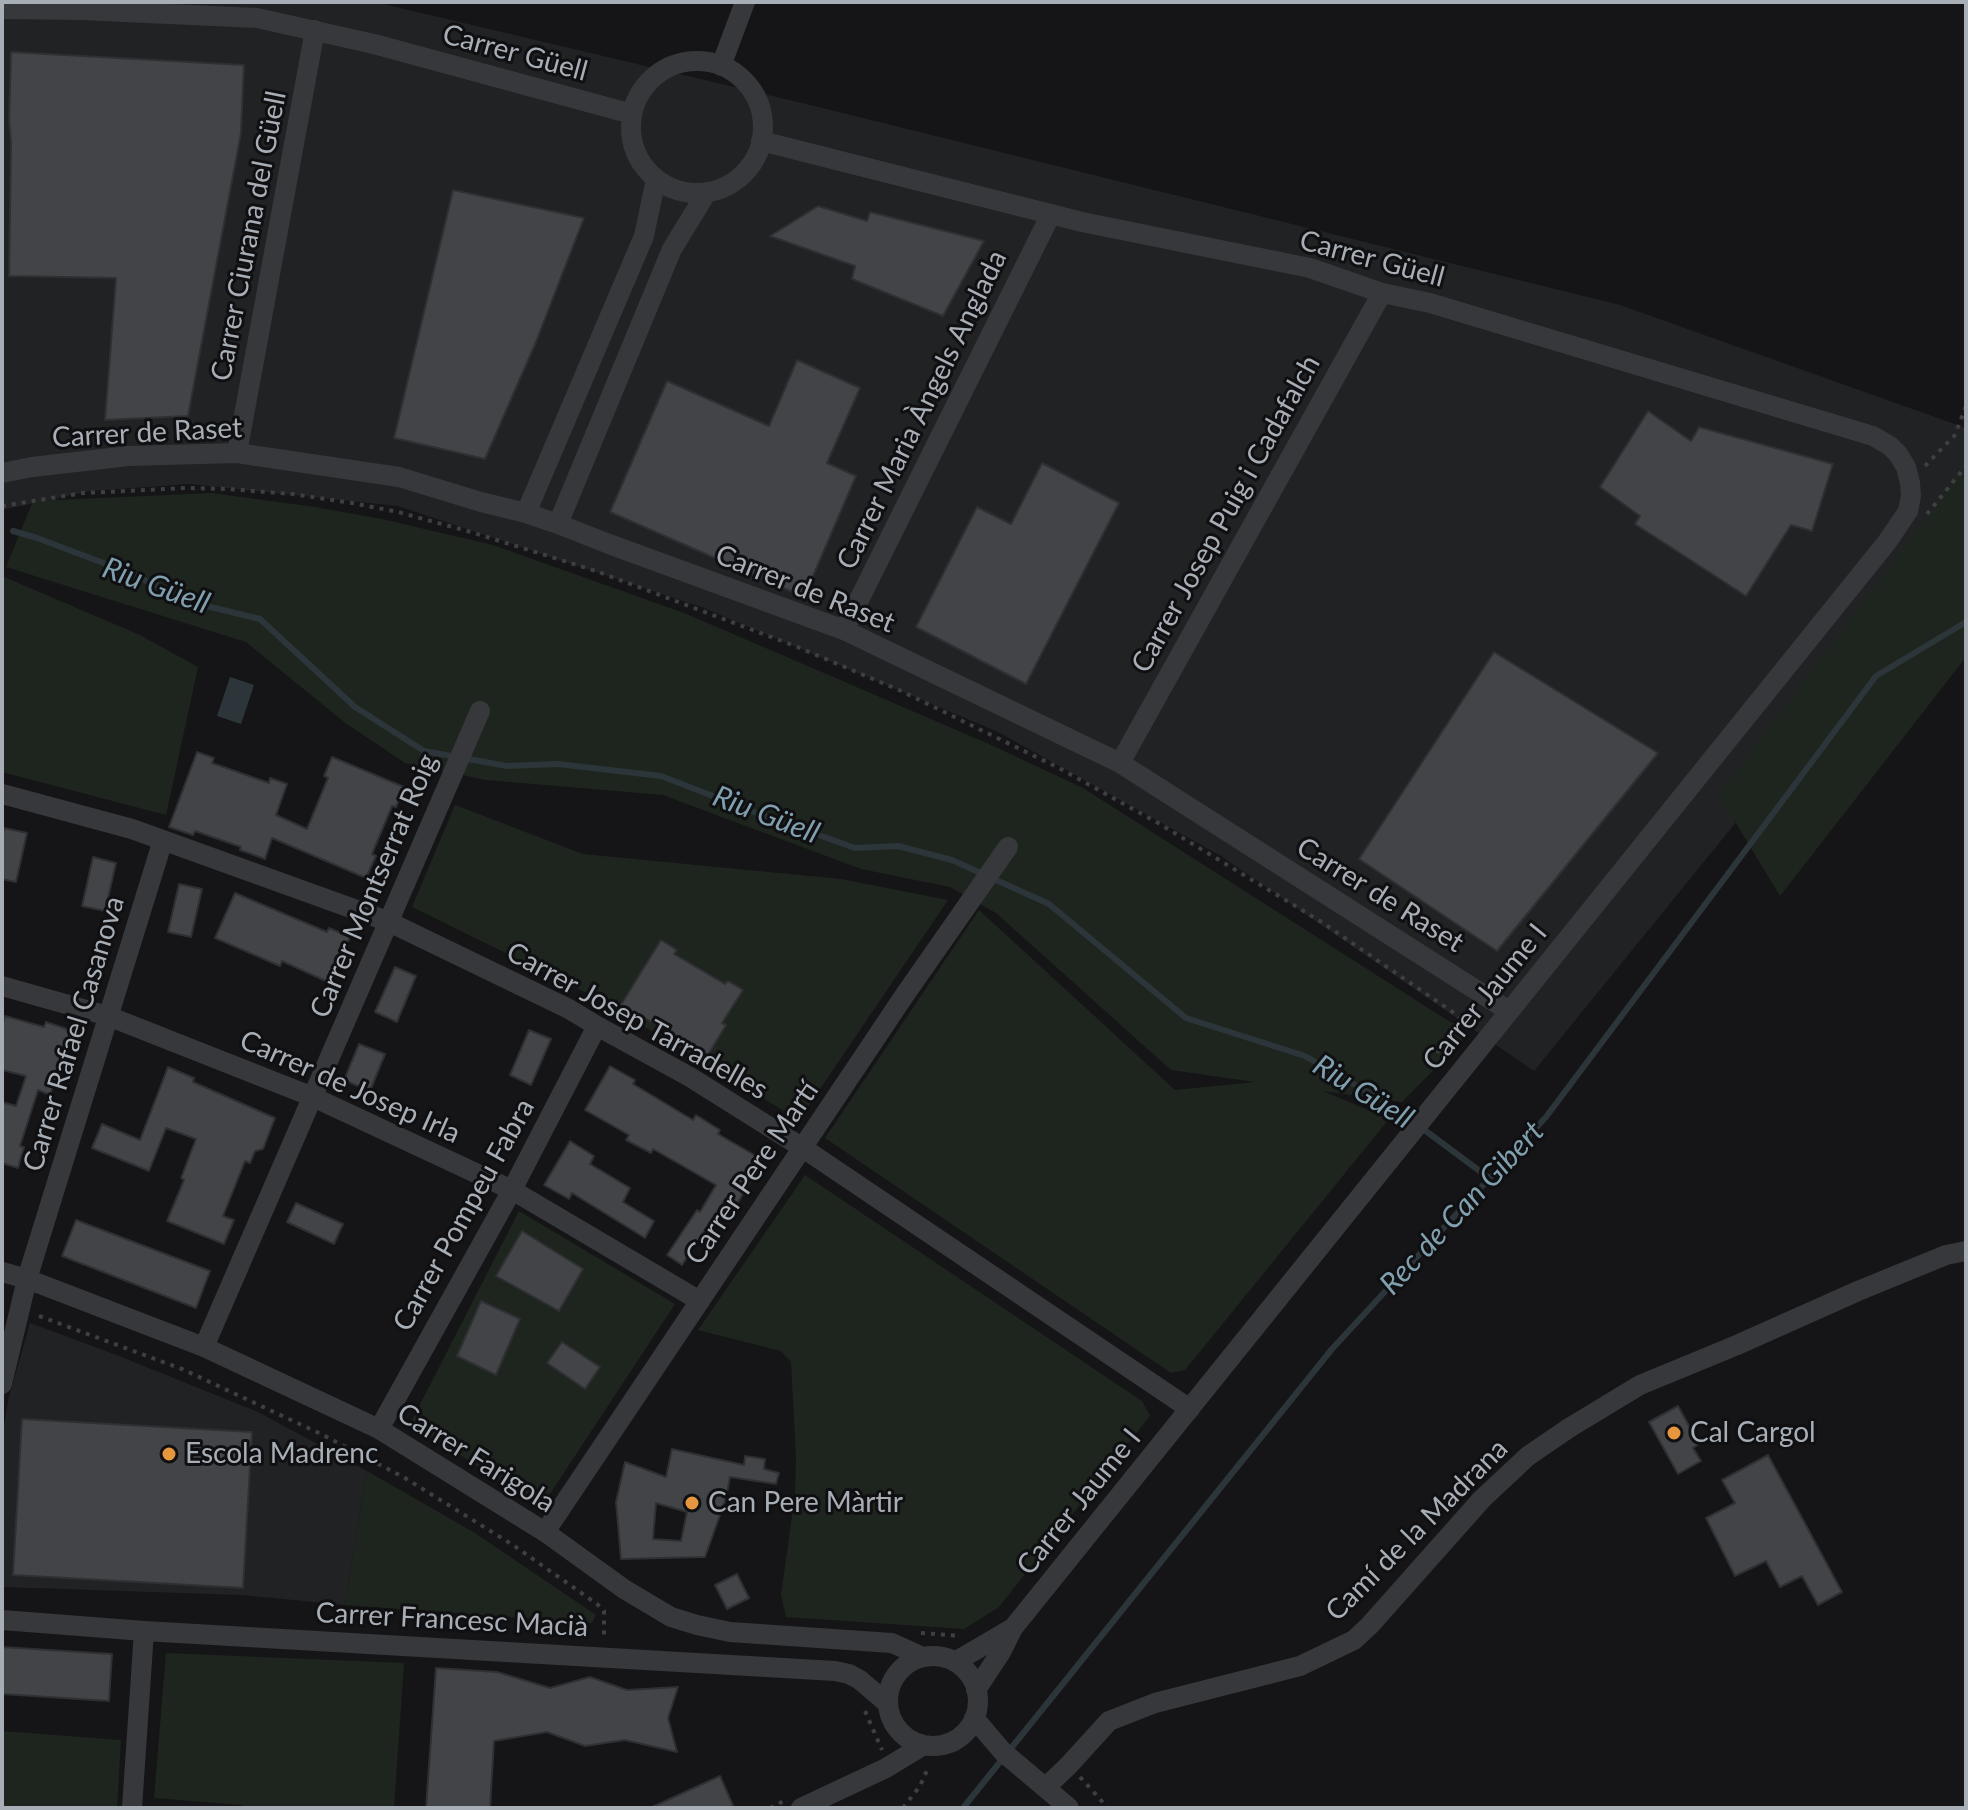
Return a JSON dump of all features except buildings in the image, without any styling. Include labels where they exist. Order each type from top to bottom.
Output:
[{"type":"street","points":[[721,66],[745,2]]},
{"type":"street","name":"Carrer Güell","points":[[2,9],[257,18],[315,30],[632,114]]},
{"type":"street","name":"Carrer Ciurana del Güell","points":[[237,453],[315,30]]},
{"type":"street","points":[[692,61],[721,66],[740,77],[757,100],[761,113],[761,141],[756,157],[733,182],[718,190],[684,192],[656,179],[638,156],[633,143],[632,114],[642,91],[669,67],[692,61]]},
{"type":"street","name":"Carrer Güell","points":[[761,141],[1097,225],[1310,268],[1382,293],[1430,303],[1873,436],[1898,454],[1906,467],[1910,483]]},
{"type":"street","points":[[526,513],[644,236],[656,179]]},
{"type":"street","points":[[558,524],[672,249],[707,192]]},
{"type":"street","name":"Carrer Maria Àngels Anglada","points":[[844,630],[1051,214]]},
{"type":"street","name":"Carrer Josep Puig i Cadafalch","points":[[1120,763],[1382,293]]},
{"type":"street","name":"Carrer de Raset","points":[[2,473],[43,465],[128,456],[237,453],[399,477],[558,524],[844,630],[1120,763],[1509,1011]]},
{"type":"street","name":"Carrer Jaume I","points":[[976,1690],[1013,1628],[1887,542],[1908,511],[1910,483]]},
{"type":"street","name":"Carrer Montserrat Roig","points":[[204,1347],[480,711]]},
{"type":"street","name":"Carrer Josep Tarradelles","points":[[2,794],[132,829],[387,921],[569,1009],[690,1077],[803,1148],[1190,1409]]},
{"type":"street","name":"Carrer Rafael Casanova","points":[[2,1384],[27,1279],[163,840]]},
{"type":"street","name":"Carrer Pere Martí","points":[[545,1532],[904,996],[1008,847]]},
{"type":"street","name":"Carrer de Josep Irla","points":[[2,986],[108,1016],[313,1097],[512,1190],[700,1301]]},
{"type":"street","name":"Carrer Pompeu Fabra","points":[[379,1429],[512,1190],[597,1026]]},
{"type":"street","name":"Camí de la Madrana","points":[[1040,1782],[1069,1765],[1109,1721],[1155,1703],[1300,1666],[1354,1640],[1482,1499],[1528,1456],[1640,1385],[1873,1285],[1946,1255],[1966,1251]]},
{"type":"street","name":"Carrer Farigola","points":[[2,1272],[204,1347],[379,1429],[545,1532],[636,1597],[671,1617],[730,1632],[892,1643],[923,1657]]},
{"type":"street","name":"Carrer Francesc Macià","points":[[2,1620],[835,1671],[860,1680],[888,1704]]},
{"type":"street","name":"Carrer Jaume I","points":[[955,1662],[1013,1628]]},
{"type":"street","points":[[132,1808],[144,1631]]},
{"type":"street","points":[[939,1656],[955,1662],[968,1673],[976,1690],[978,1701],[968,1727],[941,1745],[924,1745],[909,1739],[896,1728],[889,1712],[890,1686],[899,1670],[923,1657],[939,1656]]},
{"type":"street","points":[[968,1727],[1069,1808]]},
{"type":"street","points":[[801,1808],[886,1768],[924,1745]]},
{"type":"path","points":[[1910,483],[1955,435],[1966,406]]},
{"type":"path","points":[[2,506],[83,493],[186,488],[292,494],[352,503],[471,532],[596,571],[795,646],[899,690],[1059,768],[1158,823],[1320,921],[1460,1017],[1438,1051],[1463,1068]]},
{"type":"path","points":[[20,1310],[182,1369],[310,1428],[405,1478],[513,1545],[597,1604],[604,1611],[604,1643]]},
{"type":"path","points":[[864,1710],[882,1749],[881,1757],[886,1768]]},
{"type":"path","points":[[1069,1765],[1108,1808]]},
{"type":"path","points":[[903,1808],[920,1786],[928,1768]]},
{"type":"shaded area","points":[[2,2],[375,2],[802,103],[1620,305],[1966,428],[1966,539],[1534,1071],[1221,856],[998,732],[704,608],[398,506],[190,484],[90,491],[2,510]]},
{"type":"shaded area","points":[[1966,465],[1966,657],[1780,896],[1719,795]]},
{"type":"shaded area","points":[[212,493],[382,519],[493,545],[684,613],[989,744],[1083,788],[1469,1034],[1402,1102],[1323,1091],[1389,1119],[1185,1370],[1171,1373],[825,1138],[979,910],[1175,1090],[1255,1082],[1171,1070],[996,913],[950,887],[861,869],[663,795],[486,780],[405,763],[344,722],[246,642],[6,567],[33,501]]},
{"type":"shaded area","points":[[2,576],[140,635],[198,667],[166,815],[2,772]]},
{"type":"shaded area","points":[[230,677],[254,685],[241,724],[217,716]]},
{"type":"shaded area","points":[[455,805],[583,854],[841,879],[948,900],[799,1120],[597,998],[412,907]]},
{"type":"shaded area","points":[[805,1175],[1142,1401],[1150,1416],[999,1607],[964,1629],[786,1617],[781,1595],[795,1494],[796,1458],[791,1362],[781,1351],[698,1330]]},
{"type":"shaded area","points":[[519,1211],[675,1304],[542,1506],[410,1424]]},
{"type":"shaded area","name":"Escola Madrenc","points":[[30,1323],[258,1412],[367,1471],[345,1605],[242,1595],[2,1587],[2,1438],[8,1401]]},
{"type":"shaded area","points":[[367,1471],[475,1533],[596,1615],[592,1623],[345,1605]]},
{"type":"shaded area","points":[[166,1653],[404,1663],[394,1808],[242,1808],[242,1805],[154,1798]]},
{"type":"shaded area","points":[[2,1731],[121,1740],[117,1808],[2,1808]]},
{"type":"waterway","name":"Riu Güell","points":[[13,531],[122,570],[198,604],[260,619],[355,707],[424,751],[507,766],[558,764],[661,776],[855,848],[898,846],[952,860],[1049,904],[1186,1018],[1305,1056],[1395,1108],[1489,1178]]},
{"type":"waterway","name":"Rec de Can Gibert","points":[[963,1808],[1332,1349],[1546,1117],[1876,676],[1966,622]]},
{"type":"place","name":"Cal Cargol","points":[[1674,1433]]},
{"type":"place","name":"Escola Madrenc","points":[[169,1454]]},
{"type":"place","name":"Can Pere Màrtir","points":[[692,1503]]}]
